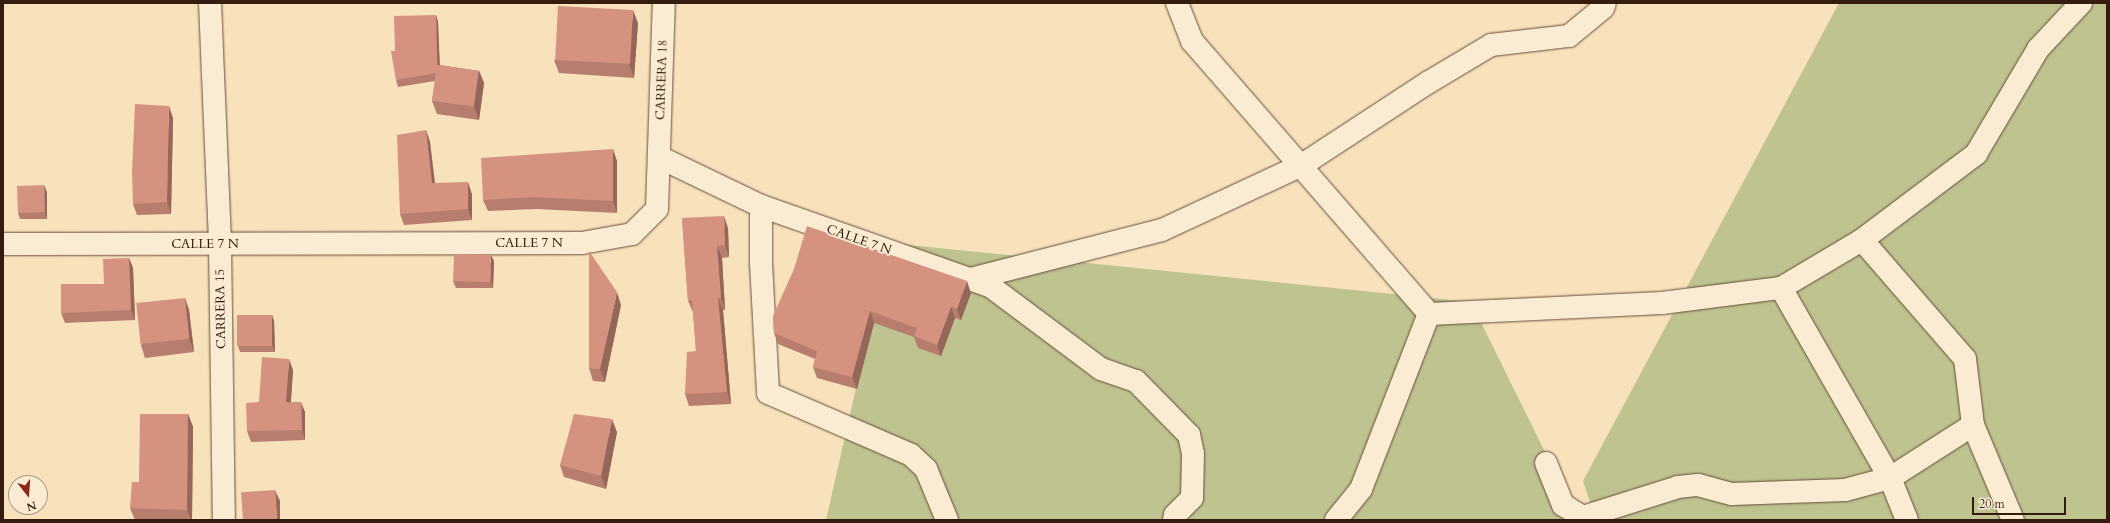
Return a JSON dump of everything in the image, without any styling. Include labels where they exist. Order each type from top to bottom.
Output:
[{"type":"street","name":"CARRERA 15","points":[[210,3],[220,244],[224,520]]},
{"type":"street","name":"CARRERA 18","points":[[659,158],[664,3]]},
{"type":"street","points":[[1177,3],[1192,41],[1302,165],[1429,314]]},
{"type":"street","points":[[971,279],[1162,230],[1302,165],[1428,82],[1492,45],[1569,36],[1603,8],[1606,3]]},
{"type":"street","points":[[1429,314],[1662,303],[1780,288],[1862,240],[1976,154],[2038,49],[2081,3]]},
{"type":"street","name":"CALLE 7 N","points":[[3,244],[582,243],[632,234],[657,209],[659,158],[761,206],[990,286],[1101,369],[1136,381],[1189,435],[1194,462],[1192,498],[1175,515],[1174,520]]},
{"type":"street","points":[[761,206],[761,263],[768,393],[912,455],[926,469],[947,520]]},
{"type":"street","points":[[1862,240],[1966,359],[1973,425],[2013,520]]},
{"type":"street","points":[[1780,288],[1890,478],[1907,520]]},
{"type":"street","points":[[1336,520],[1361,489],[1429,314]]},
{"type":"street","points":[[1546,463],[1563,505],[1583,517],[1602,516],[1678,487],[1698,485],[1732,494],[1845,490],[1890,478],[1973,425]]},
{"type":"green space","points":[[1839,3],[2107,3],[2107,520],[1596,520],[1583,481]]},
{"type":"green space","points":[[889,243],[1471,302],[1548,458],[1567,520],[826,520]]},
{"type":"building","points":[[558,6],[633,10],[630,64],[555,60]]},
{"type":"building","points":[[436,15],[436,73],[396,80],[391,51],[395,51],[394,16]]},
{"type":"building","points":[[437,65],[479,71],[474,106],[432,101]]},
{"type":"building","points":[[135,104],[169,106],[167,202],[133,204],[132,172]]},
{"type":"building","points":[[426,130],[432,183],[468,182],[468,209],[400,214],[397,135]]},
{"type":"building","points":[[613,149],[613,201],[532,197],[483,200],[481,158]]},
{"type":"building","points":[[44,185],[45,212],[18,213],[17,186]]},
{"type":"building","points":[[724,216],[725,245],[717,246],[721,298],[718,298],[727,392],[685,394],[687,352],[696,351],[692,300],[688,301],[682,218]]},
{"type":"building","points":[[807,226],[967,281],[957,309],[951,307],[937,345],[914,336],[917,328],[870,311],[852,377],[813,367],[817,351],[774,333],[773,316],[794,269]]},
{"type":"building","points":[[589,251],[617,292],[600,369],[589,368]]},
{"type":"building","points":[[454,254],[491,255],[490,282],[453,281]]},
{"type":"building","points":[[129,258],[131,310],[61,313],[61,284],[104,284],[103,259]]},
{"type":"building","points":[[185,298],[189,339],[141,344],[136,303]]},
{"type":"building","points":[[237,315],[272,315],[272,346],[237,346]]},
{"type":"building","points":[[262,357],[289,359],[286,402],[301,402],[302,430],[247,431],[246,403],[259,402]]},
{"type":"building","points":[[140,414],[188,414],[187,510],[130,508],[132,482],[139,482]]},
{"type":"building","points":[[574,414],[612,419],[601,476],[560,465]]},
{"type":"building","points":[[275,490],[277,520],[243,520],[241,492]]}]
